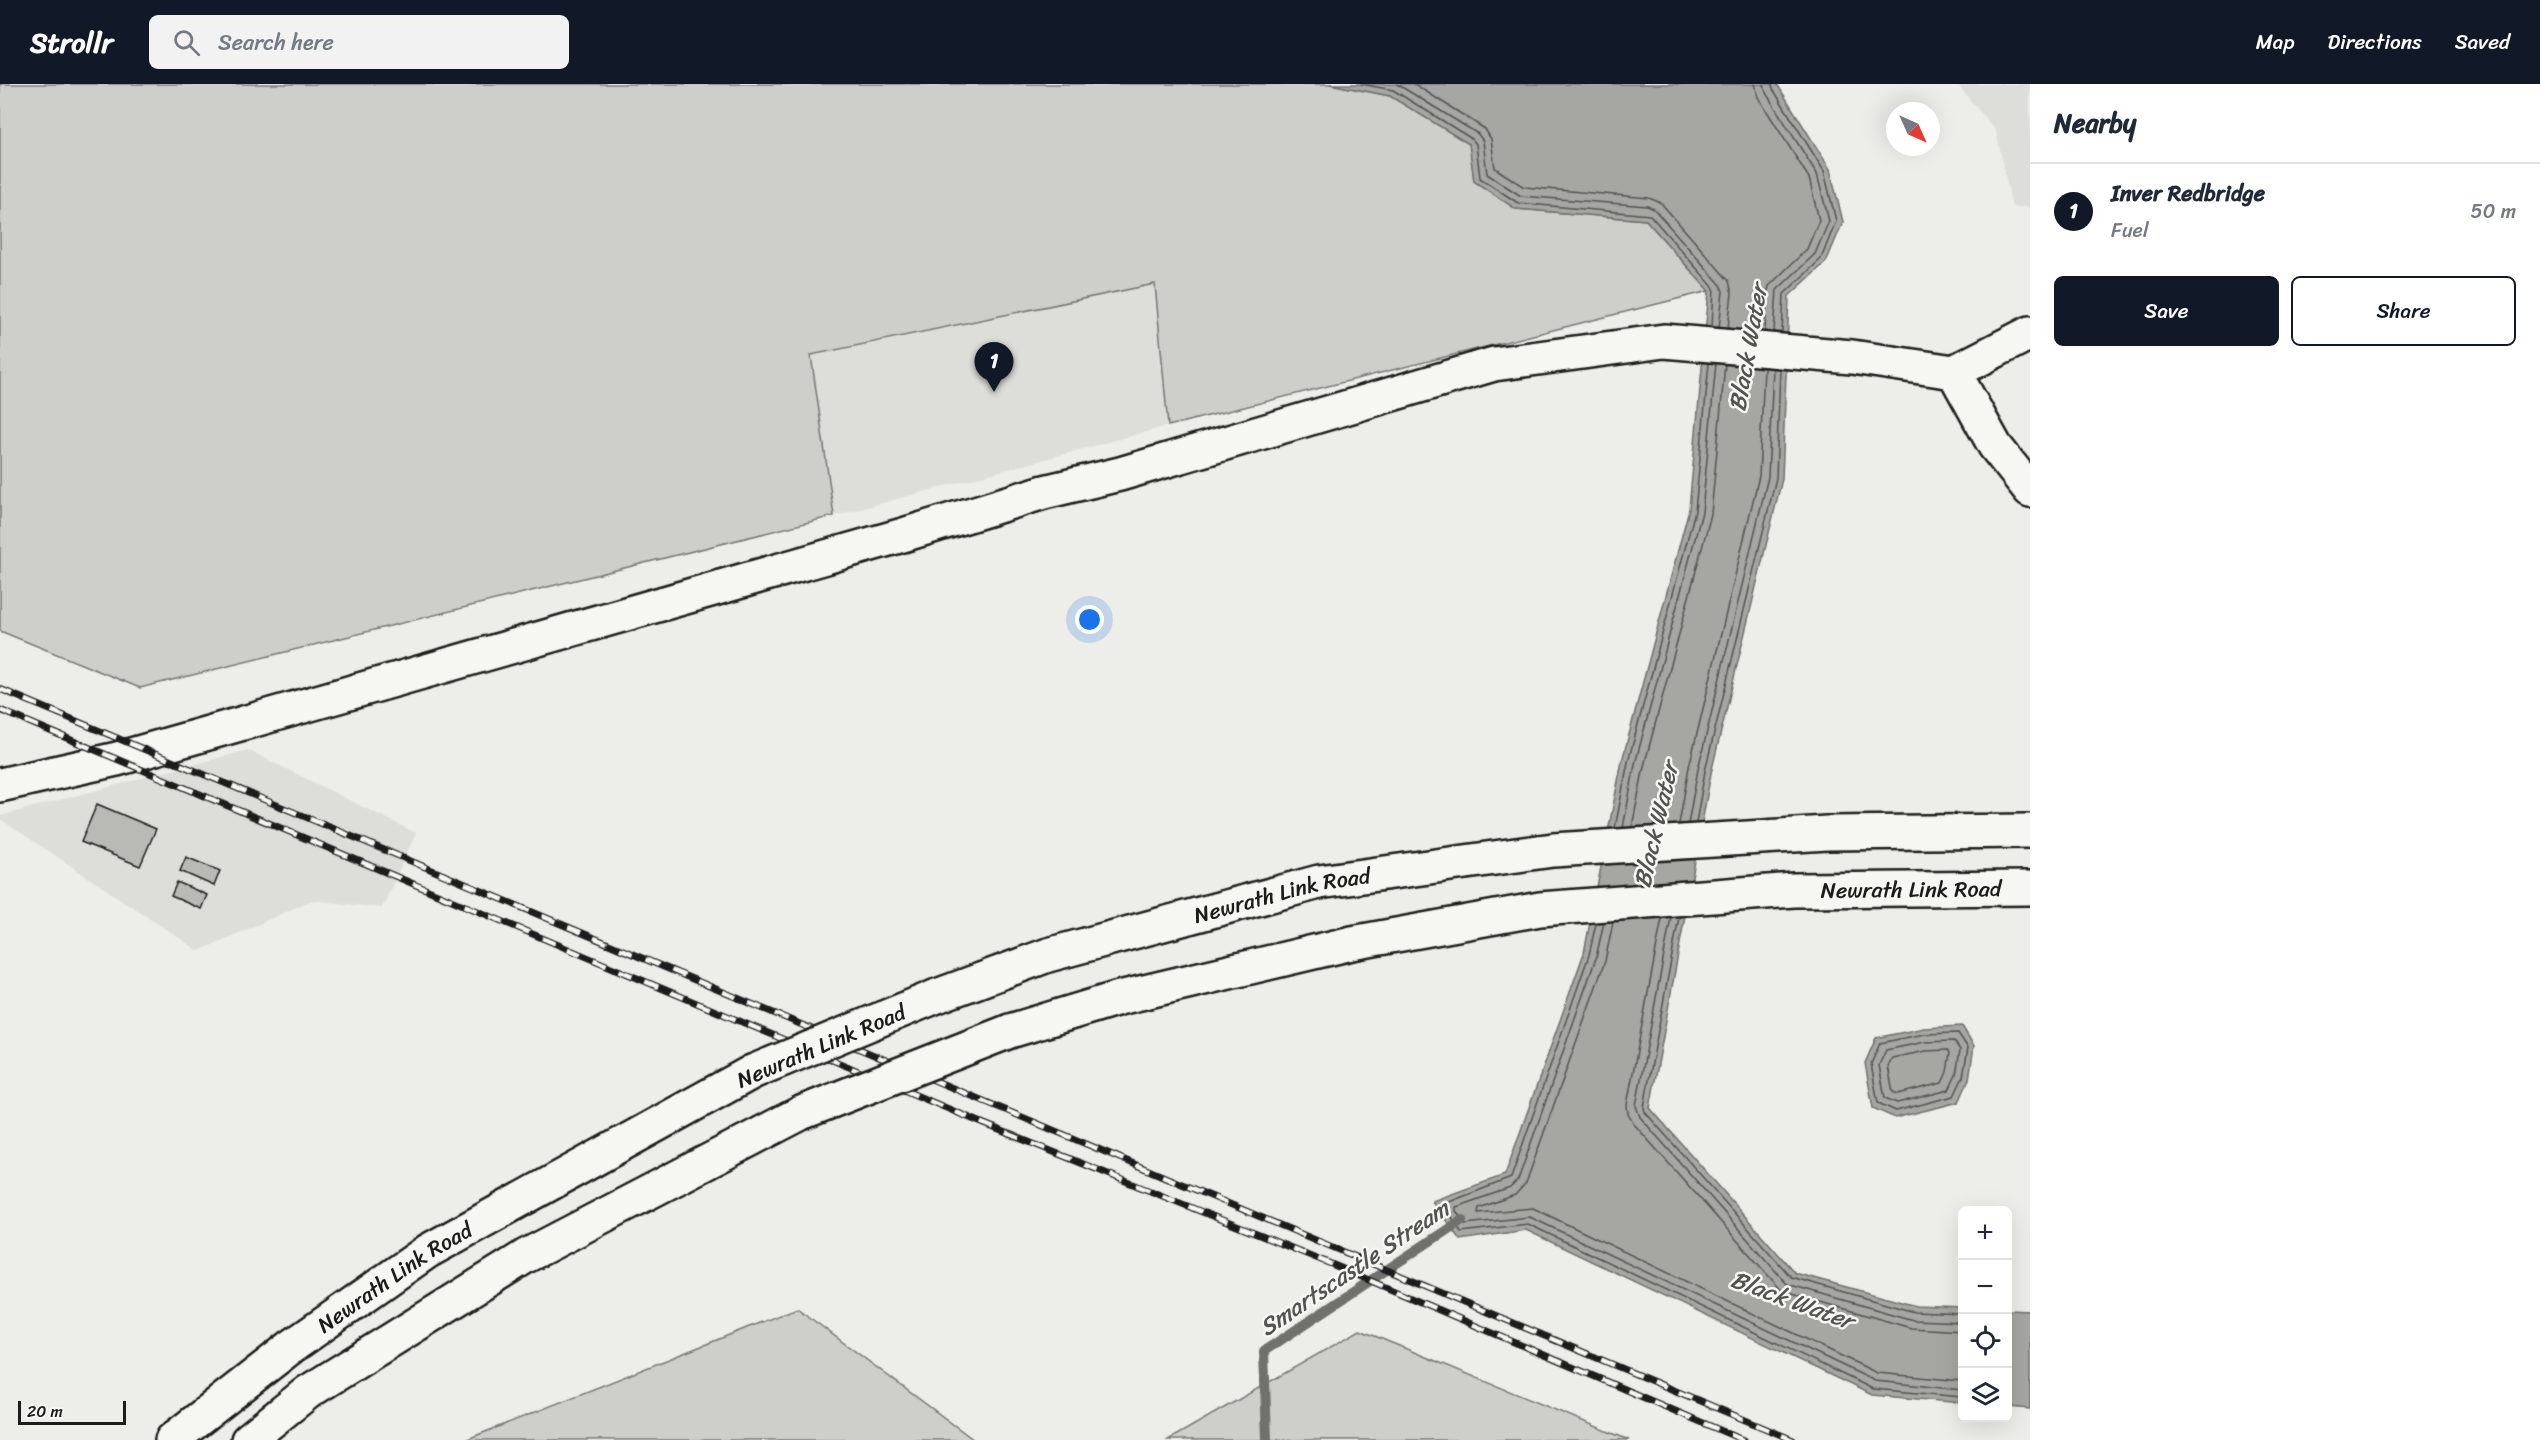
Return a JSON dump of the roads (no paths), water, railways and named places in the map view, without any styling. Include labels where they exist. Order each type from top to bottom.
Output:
[{"type":"main road","points":[[0,785],[117,759],[903,535],[1044,492],[1119,474],[1494,364],[1664,341],[1852,357],[1954,372],[2030,333]]},
{"type":"main road","points":[[1954,372],[1995,446],[2030,490]]},
{"type":"main road","name":"Newrath Link Road","points":[[172,1440],[291,1347],[429,1251],[752,1072],[937,996],[1048,955],[1319,882],[1553,850],[1827,833],[2030,831]]},
{"type":"main road","name":"Newrath Link Road","points":[[248,1440],[308,1392],[526,1256],[801,1113],[1010,1031],[1119,998],[1352,943],[1540,909],[1794,890],[2030,888]]},
{"type":"water","name":"Black Water","points":[[1330,84],[1777,84],[1830,169],[1843,222],[1826,262],[1789,296],[1782,479],[1711,773],[1650,1108],[1795,1273],[1916,1306],[1958,1308],[1958,1403],[1872,1395],[1526,1230],[1460,1240],[1432,1201],[1505,1175],[1584,953],[1622,761],[1689,509],[1709,291],[1646,220],[1516,209],[1474,181],[1469,144],[1390,96]]},
{"type":"water","points":[[1962,1026],[1974,1046],[1969,1079],[1959,1102],[1895,1118],[1873,1108],[1865,1063],[1876,1038],[1924,1028]]},
{"type":"water","points":[[2012,1310],[2030,1311],[2030,1409],[2012,1407]]},
{"type":"waterway","name":"Smartscastle Stream","points":[[1267,1440],[1264,1351],[1462,1220]]},
{"type":"railway","points":[[0,689],[1793,1440]]},
{"type":"railway","points":[[0,710],[982,1123],[1336,1266],[1743,1440]]},
{"type":"place","name":"Inver Redbridge","points":[[994,392]]}]
